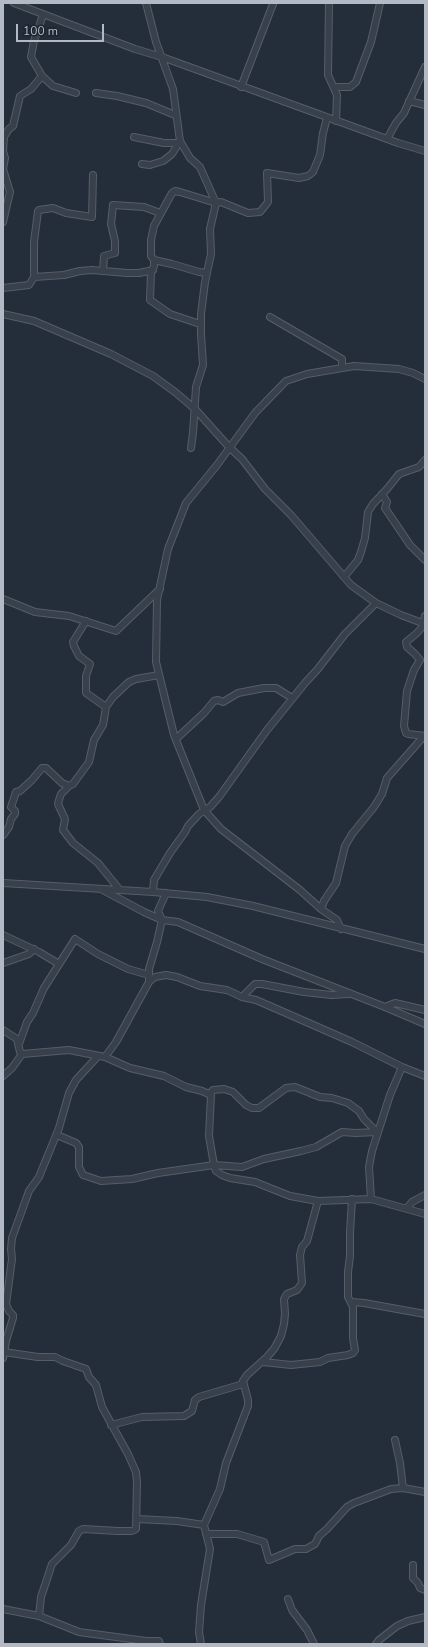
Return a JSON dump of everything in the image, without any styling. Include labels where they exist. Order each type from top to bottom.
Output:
[{"type":"street","points":[[14,3],[135,49],[162,57],[241,87],[425,151]]},
{"type":"street","points":[[146,3],[156,42],[173,89],[179,142],[190,158],[200,167],[216,203],[210,229],[211,254],[205,282],[200,324],[203,365],[196,387],[191,448]]},
{"type":"street","points":[[329,3],[328,75],[337,95],[336,120]]},
{"type":"street","points":[[334,87],[350,87],[356,82],[371,42],[380,3]]},
{"type":"street","points":[[241,87],[273,4]]},
{"type":"street","points":[[43,15],[34,41],[31,57],[42,76],[53,86],[76,93]]},
{"type":"street","points":[[387,139],[404,113],[425,67]]},
{"type":"street","points":[[3,222],[10,192],[3,169],[5,158],[3,151],[4,137],[13,126],[20,96],[31,89],[42,76]]},
{"type":"street","points":[[96,93],[146,103],[175,115]]},
{"type":"street","points":[[409,101],[425,106]]},
{"type":"street","points":[[200,324],[170,314],[150,300],[150,280],[154,260],[151,256],[150,240],[160,213],[172,193],[175,191],[216,203],[221,202],[248,213],[258,213],[268,202],[267,173],[299,178],[308,176],[314,172],[320,155],[323,133],[328,118]]},
{"type":"street","points":[[134,137],[164,143],[179,142]]},
{"type":"street","points":[[142,164],[163,161],[172,154],[179,142]]},
{"type":"street","points":[[3,288],[29,285],[34,278],[34,242],[39,210],[53,208],[92,217],[93,175]]},
{"type":"street","points":[[103,271],[104,256],[115,253],[115,241],[111,224],[113,205],[144,207],[160,213]]},
{"type":"street","points":[[154,260],[207,273]]},
{"type":"street","points":[[34,278],[64,275],[80,271],[139,273],[153,270]]},
{"type":"street","points":[[3,314],[34,321],[111,354],[152,376],[175,392],[195,409],[229,447],[242,459],[265,489],[292,515],[344,577],[360,593],[376,603],[424,624]]},
{"type":"street","points":[[270,317],[342,359],[342,367]]},
{"type":"street","points":[[341,929],[337,920],[321,909],[300,890],[221,829],[204,810],[176,739],[156,662],[157,600],[168,548],[182,510],[262,405],[286,381],[307,374],[354,366],[400,369],[425,379]]},
{"type":"street","points":[[344,577],[359,556],[365,538],[368,512],[373,504],[399,474],[420,467],[424,461]]},
{"type":"street","points":[[424,461],[425,471]]},
{"type":"street","points":[[382,494],[387,502],[385,508],[410,545],[425,560]]},
{"type":"street","points":[[3,598],[35,612],[69,616],[116,631],[160,589]]},
{"type":"street","points":[[153,892],[154,880],[190,823],[219,797],[292,698],[317,670],[345,634],[376,603]]},
{"type":"street","points":[[424,736],[406,733],[404,726],[407,692],[414,670],[420,660],[407,647],[406,642],[423,626],[425,616]]},
{"type":"street","points":[[86,621],[73,642],[79,656],[90,664],[86,676],[86,694],[106,707]]},
{"type":"street","points":[[119,889],[98,863],[74,843],[63,830],[65,819],[58,804],[68,786],[77,781],[89,762],[94,740],[103,725],[106,707],[113,697],[129,682],[136,679],[159,675]]},
{"type":"street","points":[[176,739],[214,701],[227,701],[233,695],[264,688],[276,688],[292,698]]},
{"type":"street","points":[[321,909],[324,901],[336,884],[345,846],[352,834],[374,807],[382,794],[388,778],[424,736]]},
{"type":"street","points":[[3,835],[9,828],[11,819],[15,814],[15,811],[11,808],[15,793],[32,780],[42,768],[46,768],[62,783],[68,786]]},
{"type":"street","points":[[3,883],[166,892],[229,900],[425,949]]},
{"type":"street","points":[[99,888],[162,920],[178,922],[262,960],[385,1007],[425,1024]]},
{"type":"street","points":[[39,1616],[41,1597],[52,1564],[71,1545],[79,1531],[83,1529],[136,1529],[138,1490],[136,1472],[128,1454],[100,1404],[96,1385],[89,1377],[86,1369],[55,1357],[4,1355],[6,1341],[13,1318],[13,1315],[9,1311],[6,1304],[12,1259],[12,1238],[28,1191],[39,1177],[57,1135],[69,1093],[76,1080],[116,1042],[149,978],[149,968],[158,942],[162,920],[158,911],[166,892]]},
{"type":"street","points":[[3,935],[34,949],[59,964]]},
{"type":"street","points":[[18,1046],[27,1022],[33,1013],[44,988],[75,939],[98,954],[149,978],[160,976],[177,976],[200,986],[227,990],[242,997],[256,1000],[352,1042],[402,1067],[425,1076]]},
{"type":"street","points":[[3,963],[29,954],[34,949]]},
{"type":"street","points":[[242,997],[255,984],[318,994],[351,994]]},
{"type":"street","points":[[385,1007],[395,1003],[425,1010]]},
{"type":"street","points":[[3,1030],[17,1039],[18,1046],[22,1054]]},
{"type":"street","points":[[3,1076],[12,1068],[22,1054],[69,1050],[102,1056],[130,1068],[164,1076],[186,1087],[209,1094],[211,1096],[212,1103],[209,1136],[216,1171],[230,1178],[255,1182],[290,1196],[318,1201],[371,1199],[425,1214]]},
{"type":"street","points":[[371,1199],[369,1167],[377,1132],[402,1067]]},
{"type":"street","points":[[209,1094],[213,1090],[224,1089],[233,1092],[246,1105],[252,1108],[259,1108],[286,1088],[296,1087],[320,1097],[332,1098],[348,1104],[359,1111],[364,1119],[377,1132]]},
{"type":"street","points":[[57,1135],[76,1143],[79,1147],[79,1167],[82,1175],[102,1181],[132,1179],[158,1173],[214,1165],[242,1166],[264,1159],[316,1147],[342,1132],[377,1132]]},
{"type":"street","points":[[407,1208],[412,1202],[425,1195]]},
{"type":"street","points":[[263,1362],[291,1365],[320,1362],[328,1358],[354,1353],[352,1302],[348,1296],[352,1199]]},
{"type":"street","points":[[201,1644],[199,1632],[201,1605],[210,1548],[204,1525],[220,1489],[226,1463],[248,1406],[248,1400],[243,1384],[247,1375],[263,1362],[274,1349],[281,1336],[285,1314],[285,1295],[297,1290],[302,1283],[300,1256],[302,1247],[307,1241],[318,1201]]},
{"type":"street","points":[[352,1302],[425,1314]]},
{"type":"street","points":[[112,1425],[142,1417],[184,1416],[192,1411],[195,1400],[199,1397],[243,1384]]},
{"type":"street","points":[[395,1440],[400,1462],[403,1488]]},
{"type":"street","points":[[206,1534],[237,1534],[264,1542],[269,1560],[295,1549],[306,1549],[315,1544],[319,1536],[346,1507],[354,1503],[391,1490],[403,1488],[425,1492]]},
{"type":"street","points":[[137,1519],[177,1521],[204,1525]]},
{"type":"street","points":[[413,1565],[413,1578],[418,1583],[420,1588],[425,1590]]},
{"type":"street","points":[[288,1599],[292,1610],[310,1635],[314,1644]]},
{"type":"street","points":[[3,1609],[39,1616],[79,1632],[146,1641],[160,1641],[160,1644]]},
{"type":"street","points":[[376,1644],[383,1636],[397,1626],[408,1621],[425,1617]]}]
